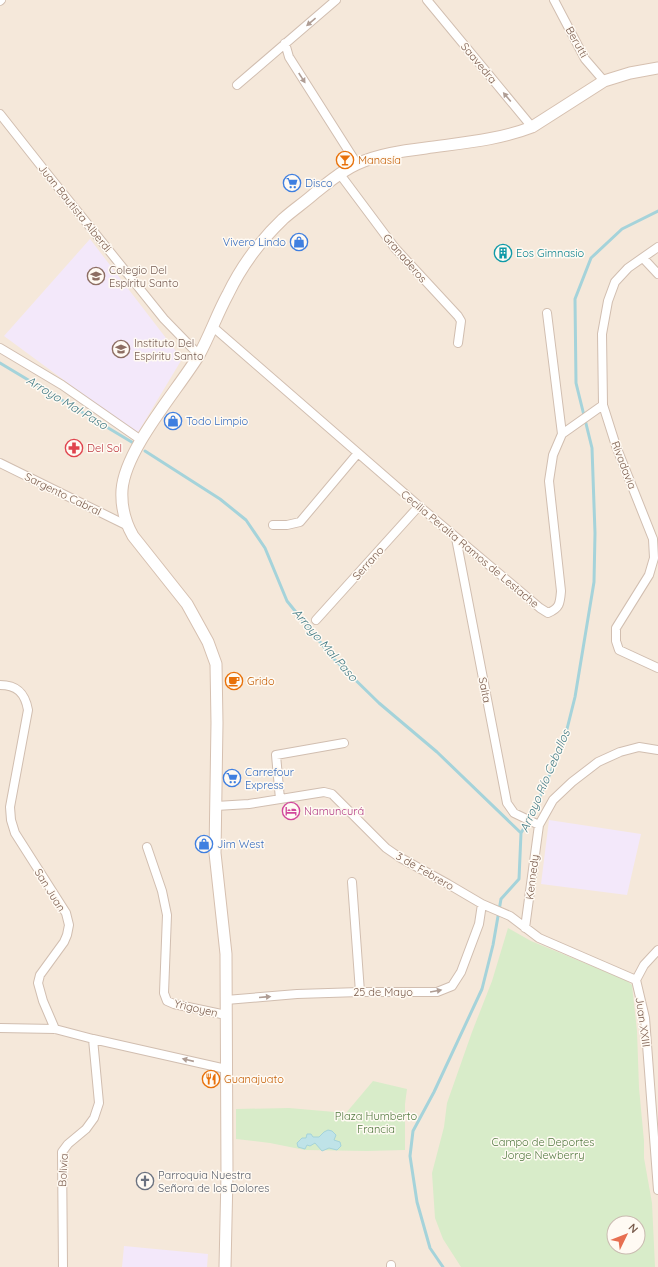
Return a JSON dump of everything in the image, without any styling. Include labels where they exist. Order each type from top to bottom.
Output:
[{"type":"main road","points":[[225,1267],[227,1175],[226,954],[215,853],[216,664],[208,642],[187,604],[132,536],[126,525],[122,502],[122,488],[128,466],[141,440],[198,355],[243,266],[282,220],[340,173],[374,157],[401,151],[502,136],[532,127],[604,81],[630,73],[658,68]]},
{"type":"street","points":[[237,85],[336,0]]},
{"type":"street","name":"Saavedra","points":[[427,0],[532,127]]},
{"type":"street","name":"Berutti","points":[[554,0],[585,59],[604,81]]},
{"type":"street","points":[[285,43],[289,57],[357,164]]},
{"type":"street","name":"Juan Bautista Alberdi","points":[[0,114],[164,319],[198,355]]},
{"type":"street","name":"Granaderos","points":[[340,173],[395,248],[458,316],[461,321],[458,344]]},
{"type":"street","name":"Rivadavia","points":[[658,247],[628,268],[615,282],[608,300],[602,334],[602,405],[616,446],[653,539],[654,558],[649,575],[616,628],[616,641],[619,650],[658,668]]},
{"type":"street","points":[[643,258],[658,274]]},
{"type":"street","points":[[547,313],[562,434]]},
{"type":"street","name":"Cecilia Peralta Ramos de Lestache","points":[[213,327],[456,538],[548,613],[555,610],[560,603],[561,591],[549,481],[553,455],[562,434],[602,405]]},
{"type":"street","points":[[0,348],[62,385],[141,440]]},
{"type":"street","points":[[273,525],[287,525],[300,522],[358,453]]},
{"type":"street","name":"Sargento Cabral","points":[[0,463],[126,525]]},
{"type":"street","name":"Serrano","points":[[316,620],[419,506]]},
{"type":"street","name":"Salta","points":[[456,538],[507,803],[514,813],[539,826]]},
{"type":"street","name":"San Juan","points":[[0,685],[9,685],[19,691],[27,702],[28,710],[10,807],[11,820],[15,833],[66,913],[69,925],[64,942],[40,975],[38,983],[43,1002],[55,1029]]},
{"type":"street","points":[[280,799],[276,755],[344,743]]},
{"type":"street","points":[[539,826],[553,800],[572,782],[598,762],[620,752],[639,747],[658,750]]},
{"type":"street","name":"3 de Febrero","points":[[216,806],[249,804],[324,792],[332,794],[386,848],[399,857],[485,906],[510,916],[539,938],[636,980]]},
{"type":"street","name":"Kennedy","points":[[525,928],[539,826]]},
{"type":"street","name":"Yrigoyen","points":[[147,846],[162,891],[167,915],[164,993],[167,1001],[174,1004],[226,1015]]},
{"type":"street","points":[[352,882],[360,992]]},
{"type":"street","name":"25 de Mayo","points":[[226,1000],[297,994],[437,992],[452,986],[461,972],[485,906]]},
{"type":"street","points":[[636,980],[644,965],[658,950]]},
{"type":"street","name":"Juan XXIII","points":[[636,980],[645,1018],[658,1190]]},
{"type":"street","points":[[0,1028],[55,1029],[226,1069]]},
{"type":"street","name":"Bolivia","points":[[63,1267],[62,1152],[94,1118],[99,1103],[93,1039]]},
{"type":"shaded area","points":[[0,0],[658,0],[658,1267],[0,1267]]},
{"type":"shaded area","points":[[90,239],[182,359],[137,434],[4,336]]},
{"type":"shaded area","points":[[549,820],[641,834],[627,895],[541,884]]},
{"type":"shaded area","points":[[124,1246],[208,1254],[207,1267],[122,1267]]},
{"type":"green space","name":"Campo de Deportes Jorge Newberry","points":[[508,928],[531,941],[626,980],[632,985],[637,1031],[644,1158],[652,1203],[655,1267],[461,1267],[443,1239],[435,1218],[432,1173],[444,1127],[447,1103],[492,981]]},
{"type":"green space","name":"Plaza Humberto Francia","points":[[373,1081],[407,1089],[405,1104],[405,1150],[305,1150],[270,1143],[236,1139],[236,1109],[289,1108],[346,1113]]},
{"type":"water","points":[[328,1130],[332,1131],[336,1135],[334,1140],[340,1142],[341,1146],[337,1150],[329,1148],[322,1151],[315,1143],[310,1146],[307,1145],[305,1149],[298,1147],[297,1143],[302,1138],[306,1138],[307,1134],[311,1134],[313,1137],[319,1137]]},
{"type":"waterway","name":"Arroyo Río Ceballos","points":[[443,1267],[430,1248],[417,1202],[410,1156],[413,1131],[434,1092],[482,989],[493,945],[501,899],[519,879],[521,833],[533,813],[564,741],[575,697],[594,582],[595,533],[592,448],[576,383],[575,299],[591,258],[622,229],[658,211]]},
{"type":"waterway","name":"Arroyo Mal Paso","points":[[0,363],[135,444]]},
{"type":"waterway","name":"Arroyo Mal Paso","points":[[145,451],[220,499],[246,520],[265,548],[287,601],[333,658],[379,703],[437,752],[521,833]]},
{"type":"place","name":"Manasía","points":[[345,160]]},
{"type":"place","name":"Disco","points":[[292,183]]},
{"type":"place","name":"Vivero Lindo","points":[[299,242]]},
{"type":"place","name":"Eos Gimnasio","points":[[503,253]]},
{"type":"place","name":"Colegio Del Espíritu Santo","points":[[96,276]]},
{"type":"place","name":"Instituto Del Espíritu Santo","points":[[121,349]]},
{"type":"place","name":"Todo Limpio","points":[[173,421]]},
{"type":"place","name":"Del Sol","points":[[74,448]]},
{"type":"place","name":"Grido","points":[[234,681]]},
{"type":"place","name":"Carrefour Express","points":[[232,778]]},
{"type":"place","name":"Namuncurá","points":[[291,811]]},
{"type":"place","name":"Jim West","points":[[204,844]]},
{"type":"place","name":"Guanajuato","points":[[211,1079]]},
{"type":"place","name":"Parroquia Nuestra Señora de los Dolores","points":[[145,1181]]}]
